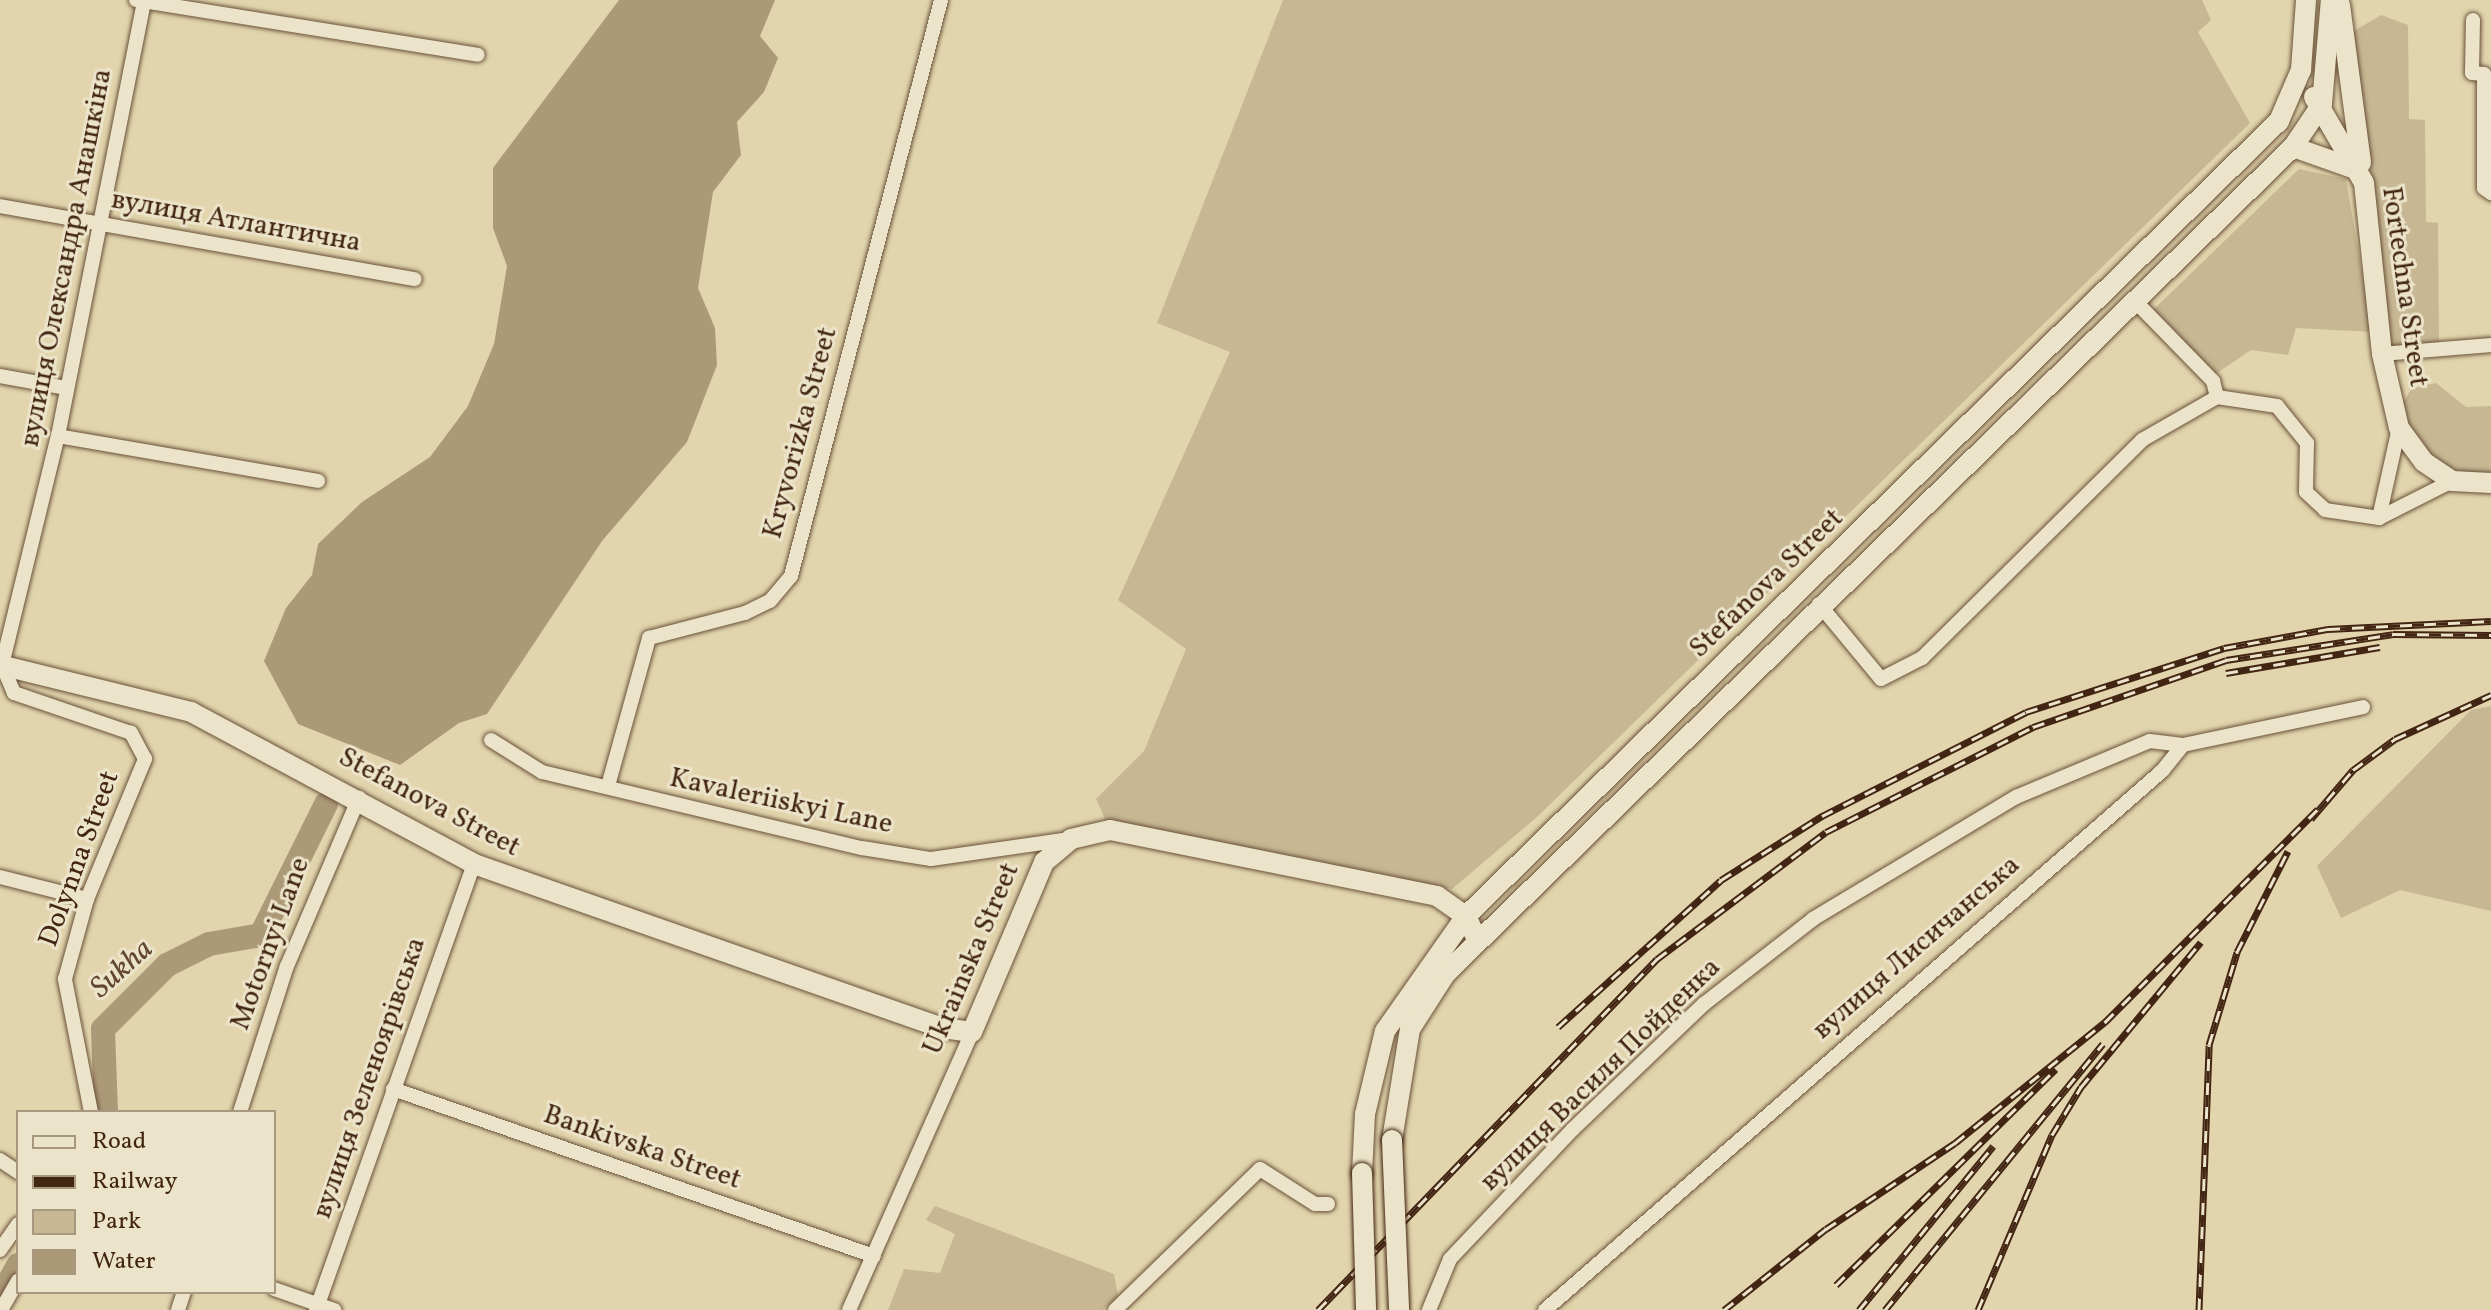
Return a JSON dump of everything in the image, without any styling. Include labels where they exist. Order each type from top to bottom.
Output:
[{"type":"main road","name":"Stefanova Street","points":[[1366,1310],[1362,1173],[1365,1114],[1385,1031],[1466,916],[2269,132],[2298,83],[2306,0]]},
{"type":"main road","points":[[2322,104],[2331,0]]},
{"type":"main road","points":[[2338,0],[2360,176]]},
{"type":"main road","points":[[2298,83],[2322,104]]},
{"type":"main road","name":"Stefanova Street","points":[[1399,1310],[1392,1140],[1410,1029],[1476,937],[2293,147],[2322,104]]},
{"type":"main road","name":"Fortechna Street","points":[[2322,104],[2360,176],[2382,354],[2399,428],[2424,462],[2452,481]]},
{"type":"main road","points":[[2293,147],[2360,176]]},
{"type":"main road","points":[[2452,481],[2491,483]]},
{"type":"main road","name":"Stefanova Street","points":[[1,665],[191,712],[359,798],[474,864],[656,932],[972,1032]]},
{"type":"main road","points":[[1071,839],[1110,830],[1437,896],[1466,916],[1476,937]]},
{"type":"main road","name":"Ukrainska Street","points":[[972,1032],[1044,862],[1071,839]]},
{"type":"street","points":[[142,0],[478,55]]},
{"type":"street","name":"вулиця Олександра Анашкіна","points":[[1,665],[58,436],[142,0]]},
{"type":"street","name":"Kryvorizka Street","points":[[608,786],[649,638],[745,613],[776,596],[791,576],[941,0]]},
{"type":"street","points":[[2473,20],[2472,73],[2484,74],[2488,148],[2484,188],[2491,193]]},
{"type":"street","name":"вулиця Атлантична","points":[[0,206],[415,279]]},
{"type":"street","points":[[2133,299],[2213,381],[2217,397]]},
{"type":"street","points":[[2382,354],[2491,345]]},
{"type":"street","points":[[0,376],[67,388]]},
{"type":"street","points":[[1819,604],[1881,679],[1922,658],[2142,440],[2217,397],[2277,406],[2307,443],[2306,492],[2314,506],[2379,518],[2452,481]]},
{"type":"street","points":[[2379,518],[2399,428]]},
{"type":"street","points":[[58,436],[318,481]]},
{"type":"street","name":"Dolynna Street","points":[[1,665],[14,693],[142,743],[145,759],[87,899],[65,979],[91,1110]]},
{"type":"street","points":[[2183,745],[2363,707]]},
{"type":"street","name":"Kavaleriiskyi Lane","points":[[491,740],[542,772],[608,786],[683,811],[931,859],[1071,839]]},
{"type":"street","name":"вулиця Василя Пойденка","points":[[1429,1310],[1450,1259],[1573,1129],[1704,1004],[1813,919],[2016,797],[2150,741],[2183,745]]},
{"type":"street","name":"вулиця Лисичанська","points":[[1545,1310],[2162,771],[2183,745]]},
{"type":"street","name":"Motornyi Lane","points":[[241,1110],[292,952],[359,798]]},
{"type":"street","name":"вулиця Зеленоярівська","points":[[317,1307],[474,864]]},
{"type":"street","points":[[0,877],[87,899]]},
{"type":"street","name":"Ukrainska Street","points":[[849,1310],[972,1032]]},
{"type":"street","name":"Bankivska Street","points":[[393,1089],[874,1256]]},
{"type":"street","points":[[1115,1310],[1260,1169],[1315,1204],[1328,1204]]},
{"type":"street","points":[[0,1250],[16,1227]]},
{"type":"street","points":[[1,1310],[16,1284]]},
{"type":"street","points":[[276,1290],[317,1307],[334,1310]]},
{"type":"green space","points":[[1283,0],[2202,0],[2211,20],[2198,32],[2250,123],[1538,816],[1452,889],[1106,821],[1096,799],[1144,751],[1186,649],[1118,600],[1230,352],[1157,323]]},
{"type":"green space","points":[[2381,15],[2408,25],[2409,119],[2425,120],[2426,222],[2438,223],[2439,342],[2392,347],[2354,31]]},
{"type":"green space","points":[[2299,169],[2346,179],[2372,332],[2296,328],[2288,355],[2251,350],[2214,375],[2154,309]]},
{"type":"green space","points":[[2436,383],[2466,407],[2491,406],[2491,473],[2451,473],[2415,445],[2400,407],[2412,388]]},
{"type":"green space","points":[[2491,706],[2491,911],[2400,890],[2341,918],[2317,866],[2471,710]]},
{"type":"green space","points":[[935,1206],[1114,1274],[1118,1296],[1103,1310],[888,1310],[904,1269],[940,1273],[955,1234],[926,1220]]},
{"type":"water","points":[[619,0],[775,0],[760,36],[778,58],[764,92],[737,122],[741,155],[713,192],[698,288],[715,328],[717,365],[687,442],[602,541],[487,714],[459,723],[400,765],[298,724],[264,661],[286,608],[312,575],[318,544],[362,502],[430,457],[468,406],[494,344],[507,266],[493,228],[493,168]]},
{"type":"waterway","name":"Sukha","points":[[106,1110],[103,1029],[167,965],[209,944],[261,935],[326,804]]},
{"type":"waterway","name":"Sukha","points":[[0,1298],[16,1269]]},
{"type":"railway","points":[[1558,1027],[1721,880],[1822,816],[2026,712],[2224,648],[2328,629],[2491,621]]},
{"type":"railway","points":[[1318,1310],[1657,959],[1826,832],[2033,727],[2226,660],[2393,634],[2491,635]]},
{"type":"railway","points":[[2226,673],[2380,647]]},
{"type":"railway","points":[[2311,819],[2353,770],[2395,739],[2491,695]]},
{"type":"railway","points":[[1724,1310],[1826,1229],[1955,1143],[2105,1022],[2318,809]]},
{"type":"railway","points":[[2199,1310],[2209,1045],[2237,952],[2288,851]]},
{"type":"railway","points":[[1978,1310],[2052,1135],[2081,1087],[2201,942]]},
{"type":"railway","points":[[1885,1310],[2103,1044]]},
{"type":"railway","points":[[1836,1285],[2056,1069]]},
{"type":"railway","points":[[1859,1310],[1993,1146]]}]
